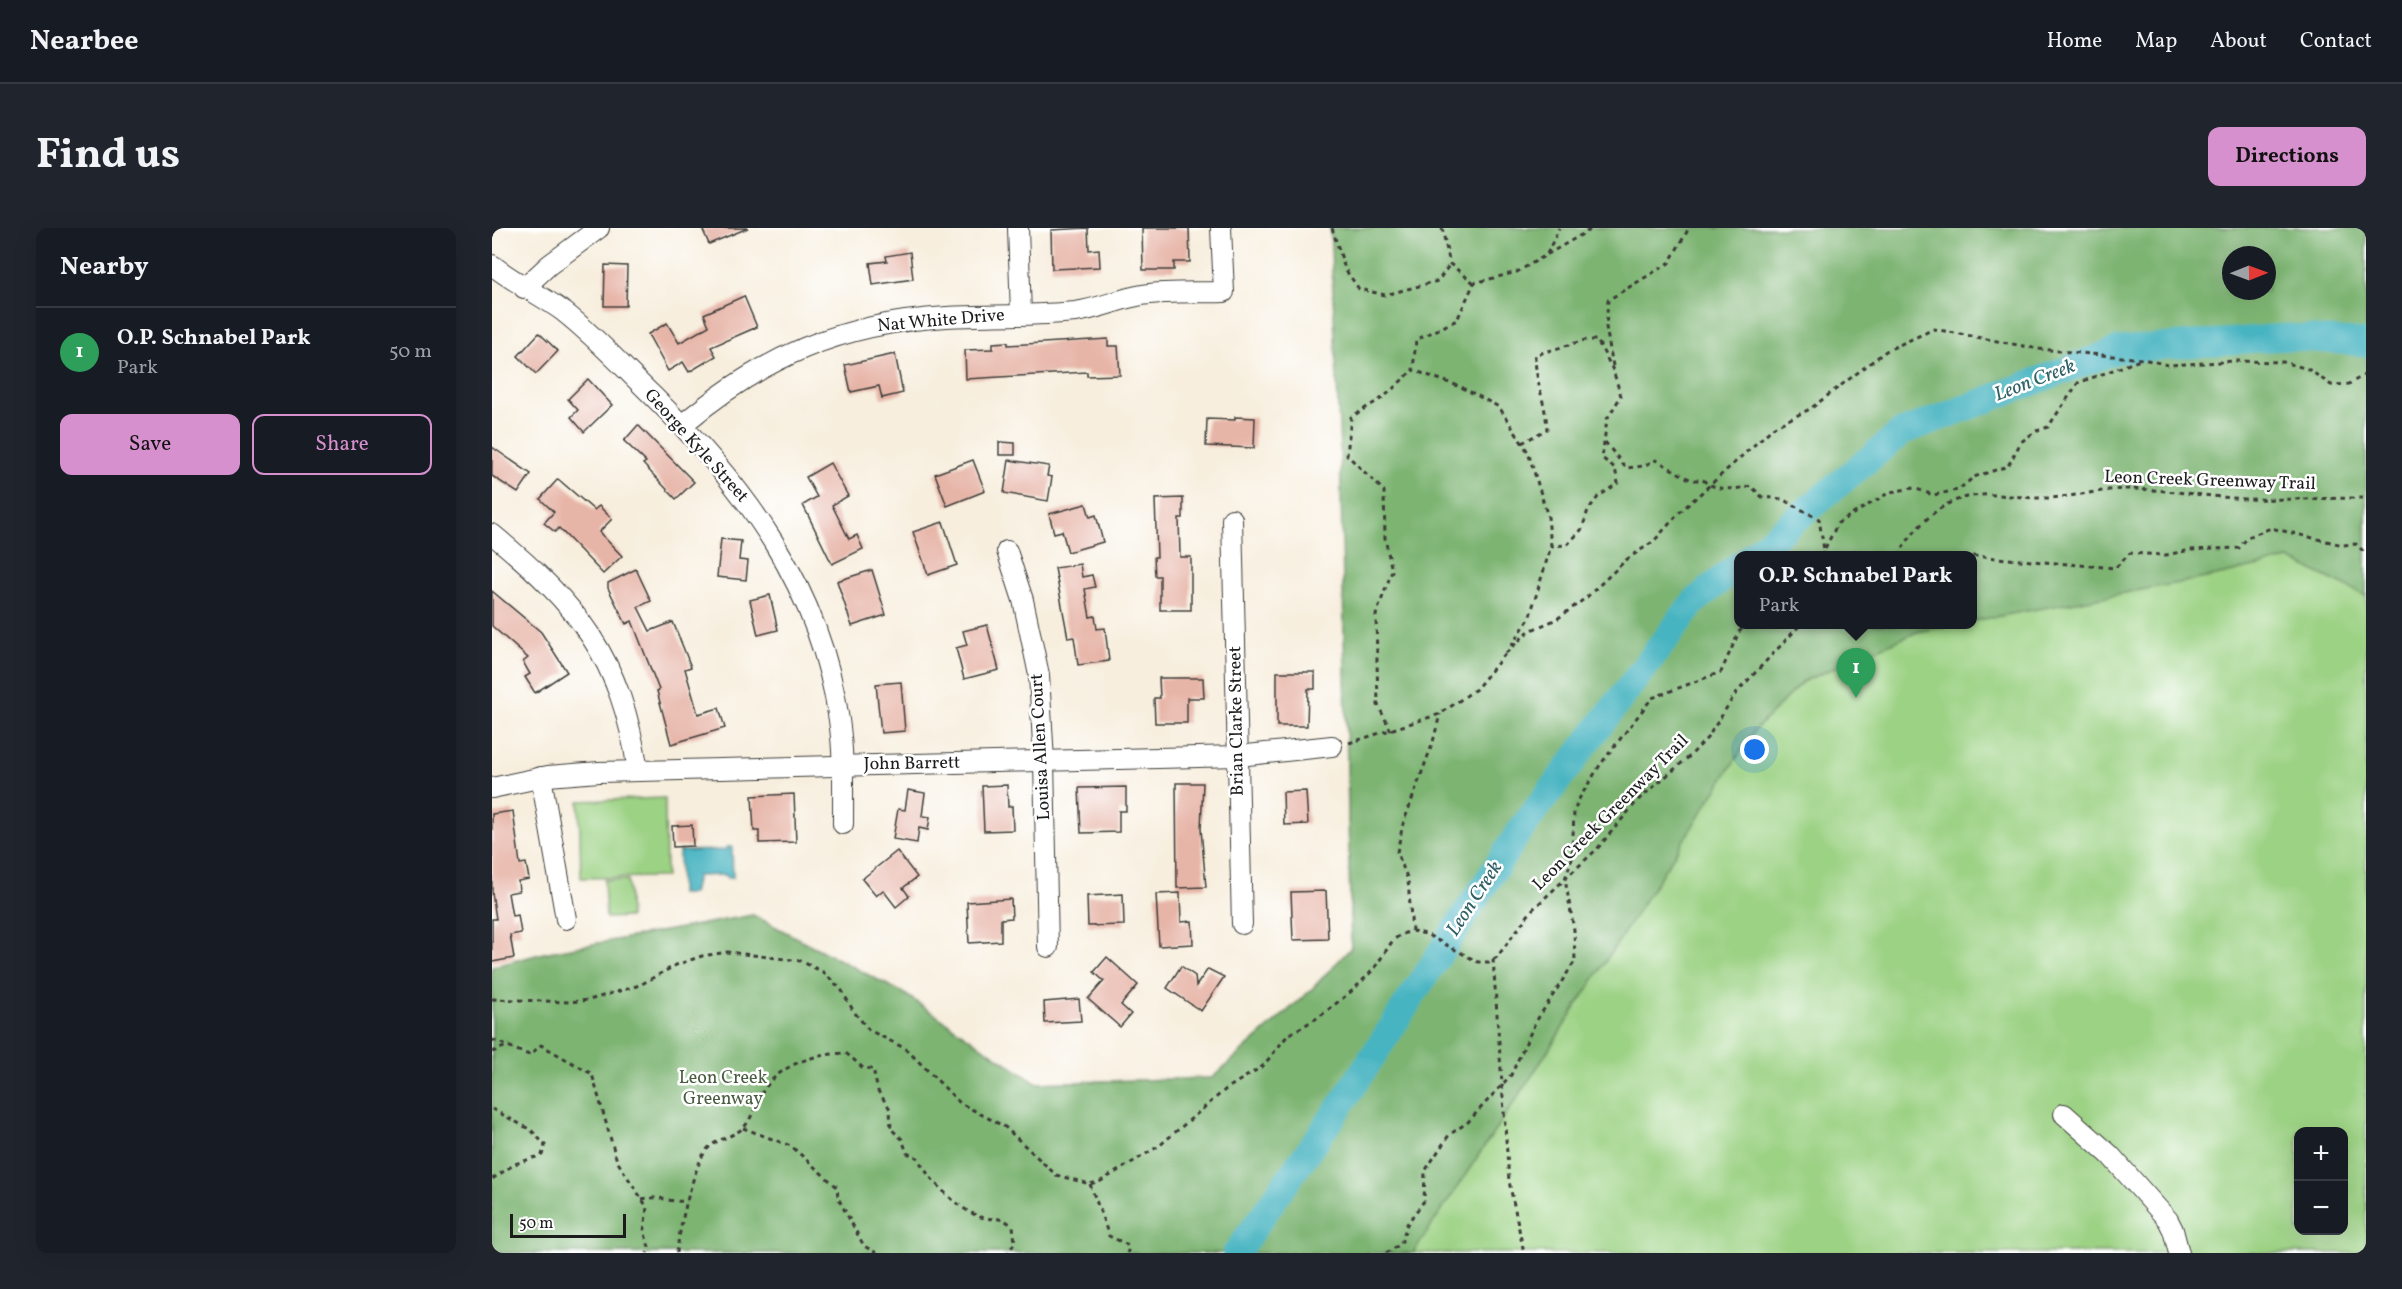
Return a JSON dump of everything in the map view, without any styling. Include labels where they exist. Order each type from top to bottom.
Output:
[{"type":"street","points":[[524,288],[549,265],[599,228]]},
{"type":"street","points":[[1018,228],[1021,314]]},
{"type":"street","name":"Nat White Drive","points":[[682,425],[719,393],[751,373],[826,340],[865,328],[905,320],[1076,312],[1143,295],[1224,292],[1221,228]]},
{"type":"street","name":"George Kyle Street","points":[[492,265],[524,288],[562,310],[583,328],[682,425],[735,484],[766,527],[792,573],[813,621],[830,672],[839,720],[843,765],[843,824]]},
{"type":"street","name":"Brian Clarke Street","points":[[1232,519],[1242,924]]},
{"type":"street","points":[[492,534],[540,574],[563,597],[600,650],[626,709],[638,771]]},
{"type":"street","name":"Louisa Allen Court","points":[[1007,551],[1023,600],[1039,675],[1044,761],[1048,947]]},
{"type":"street","name":"John Barrett","points":[[492,788],[541,777],[638,771],[1238,756],[1332,746]]},
{"type":"street","points":[[541,777],[566,919]]},
{"type":"street","points":[[2064,1114],[2109,1155],[2168,1220],[2179,1253]]},
{"type":"path","points":[[1332,228],[1345,269],[1359,289],[1385,295],[1438,280],[1450,264]]},
{"type":"path","points":[[1442,228],[1450,264],[1474,283]]},
{"type":"path","points":[[1546,255],[1559,228]]},
{"type":"path","points":[[1474,283],[1517,272],[1593,228]]},
{"type":"path","points":[[1551,546],[1568,545],[1581,529],[1588,510],[1598,497],[1618,483],[1615,468],[1602,458],[1607,419],[1621,396],[1613,370],[1606,327],[1608,300],[1670,263],[1689,228]]},
{"type":"path","points":[[1391,731],[1378,705],[1376,615],[1392,571],[1386,538],[1384,491],[1347,454],[1352,417],[1384,398],[1413,370],[1416,340],[1457,320],[1474,283]]},
{"type":"path","points":[[1506,653],[1529,631],[1557,619],[1587,597],[1626,560],[1654,541],[1679,513],[1774,427],[1810,409],[1886,351],[1934,329],[2039,349],[2143,359],[2168,365],[2283,362],[2307,369],[2331,385],[2349,384],[2366,374]]},
{"type":"path","points":[[1522,443],[1547,429],[1546,407],[1535,369],[1535,355],[1585,340],[1597,340],[1613,370]]},
{"type":"path","points":[[1824,551],[1838,524],[1890,492],[1914,488],[1933,495],[1958,490],[1974,477],[2008,466],[2020,442],[2036,431],[2048,427],[2078,383],[2143,359]]},
{"type":"path","points":[[1332,746],[1391,731],[1440,714],[1476,689],[1506,653],[1529,619],[1551,546],[1548,517],[1528,452],[1499,407],[1461,387],[1413,370]]},
{"type":"path","points":[[1604,441],[1626,468],[1643,466],[1656,460],[1691,480],[1703,480],[1709,486],[1740,489],[1751,486],[1762,497],[1782,499],[1794,508],[1819,519],[1823,551]]},
{"type":"path","name":"Leon Creek Greenway Trail","points":[[1901,551],[1914,533],[1931,516],[1954,500],[1975,494],[2047,498],[2108,489],[2135,489],[2247,499],[2366,498]]},
{"type":"path","points":[[1977,556],[2115,568],[2130,553],[2166,555],[2190,550],[2240,548],[2248,537],[2271,528],[2343,545],[2356,544],[2366,554]]},
{"type":"path","points":[[1386,1253],[1401,1244],[1407,1224],[1424,1201],[1425,1171],[1449,1136],[1468,1122],[1511,1075],[1535,1023],[1575,961],[1574,930],[1565,879],[1572,859],[1574,812],[1600,765],[1652,698],[1721,672],[1742,629]]},
{"type":"path","name":"Leon Creek Greenway Trail","points":[[1493,959],[1503,951],[1532,910],[1597,849],[1638,800],[1690,756],[1708,736],[1736,693],[1796,629]]},
{"type":"path","points":[[1412,931],[1408,880],[1397,852],[1403,824],[1433,742],[1440,714]]},
{"type":"path","points":[[492,999],[569,1002],[589,1000],[640,985],[676,965],[702,956],[728,952],[801,961],[829,978],[841,989],[869,1030],[906,1049],[960,1103],[1005,1127],[1056,1175],[1090,1184],[1101,1181],[1159,1146],[1226,1089],[1263,1066],[1288,1035],[1319,1017],[1353,990],[1374,969],[1393,940],[1412,931],[1426,934],[1478,962],[1493,959],[1500,1087],[1509,1181],[1524,1253]]},
{"type":"path","points":[[492,1040],[511,1045],[517,1051],[530,1055],[541,1045],[592,1074],[617,1161],[647,1208],[644,1231],[649,1247],[647,1253]]},
{"type":"path","points":[[492,1052],[511,1045]]},
{"type":"path","points":[[677,1253],[687,1200],[705,1152],[720,1139],[743,1128],[761,1094],[790,1064],[831,1053],[846,1053],[863,1068],[873,1070],[878,1091],[890,1109],[891,1129],[902,1139],[907,1153],[918,1158],[924,1172],[966,1209],[979,1217],[1003,1218],[1013,1226],[1015,1242],[1008,1253]]},
{"type":"path","points":[[492,1109],[523,1125],[545,1145],[542,1155],[515,1164],[492,1179]]},
{"type":"path","points":[[743,1128],[791,1146],[837,1187],[838,1198],[864,1246],[877,1253]]},
{"type":"path","points":[[1090,1184],[1109,1236],[1126,1244],[1129,1249],[1127,1253]]},
{"type":"path","points":[[642,1199],[659,1196],[675,1202],[687,1200]]},
{"type":"green space","name":"Leon Creek Greenway","points":[[1330,228],[2366,228],[2366,596],[2289,559],[2216,576],[1977,620],[1977,551],[1734,551],[1734,629],[1933,629],[1917,632],[1802,682],[1754,731],[1531,1077],[1413,1253],[492,1253],[492,967],[544,953],[753,915],[903,993],[1036,1083],[1212,1078],[1310,991],[1351,948],[1340,449]]},
{"type":"green space","name":"Leon Creek Greenway","points":[[2366,228],[2366,1253],[492,1253],[492,967],[544,953],[753,915],[903,993],[1036,1083],[1212,1078],[1310,991],[1351,948],[1337,280]]},
{"type":"green space","points":[[665,798],[666,877],[581,878],[579,801]]},
{"type":"green space","points":[[604,880],[628,880],[630,917],[606,918]]},
{"type":"water","points":[[726,847],[732,847],[733,878],[727,878],[726,875],[697,876],[693,894],[680,894],[679,851],[726,850]]},
{"type":"building","points":[[702,228],[748,228],[709,244]]},
{"type":"building","points":[[1088,228],[1089,250],[1099,249],[1100,267],[1052,269],[1051,230]]},
{"type":"building","points":[[1142,228],[1189,228],[1190,262],[1174,262],[1174,270],[1143,270]]},
{"type":"building","points":[[910,252],[913,279],[873,285],[870,263],[887,261],[886,256]]},
{"type":"building","points":[[605,265],[627,266],[626,306],[604,306]]},
{"type":"building","points":[[744,296],[757,327],[711,347],[716,356],[689,372],[683,362],[668,371],[648,334],[667,323],[679,343],[709,326],[704,314]]},
{"type":"building","points":[[539,333],[558,351],[536,374],[518,356]]},
{"type":"building","points":[[1108,339],[1108,346],[1118,346],[1120,375],[1087,376],[1087,372],[966,379],[965,350],[993,349],[993,343],[1008,342],[1008,345]]},
{"type":"building","points":[[895,354],[903,393],[882,398],[879,386],[851,392],[845,365]]},
{"type":"building","points":[[588,379],[612,405],[584,432],[571,417],[578,410],[568,399]]},
{"type":"building","points":[[1235,417],[1255,418],[1254,448],[1206,446],[1207,419],[1235,420]]},
{"type":"building","points":[[638,425],[694,482],[676,499],[643,464],[646,462],[624,441]]},
{"type":"building","points":[[999,442],[1015,443],[1015,455],[999,455]]},
{"type":"building","points":[[492,447],[531,474],[518,493],[492,476]]},
{"type":"building","points":[[973,460],[985,491],[947,506],[935,474]]},
{"type":"building","points":[[1009,460],[1049,466],[1047,476],[1052,477],[1048,501],[1004,493]]},
{"type":"building","points":[[830,463],[848,496],[832,505],[849,539],[857,535],[863,549],[832,564],[803,505],[817,497],[806,477]]},
{"type":"building","points":[[558,479],[594,510],[599,506],[612,519],[599,532],[622,556],[603,574],[559,528],[555,532],[544,523],[554,512],[540,499]]},
{"type":"building","points":[[1183,498],[1183,518],[1179,518],[1180,557],[1191,557],[1191,610],[1160,610],[1160,576],[1155,576],[1154,557],[1157,557],[1155,499]]},
{"type":"building","points":[[1086,504],[1090,517],[1096,515],[1103,542],[1068,552],[1062,531],[1054,533],[1049,514]]},
{"type":"building","points":[[943,522],[957,565],[928,575],[913,532]]},
{"type":"building","points":[[721,539],[741,541],[739,560],[748,561],[746,580],[717,577]]},
{"type":"building","points":[[1080,564],[1082,577],[1092,575],[1095,587],[1085,589],[1090,617],[1095,616],[1097,629],[1105,628],[1109,661],[1078,665],[1074,637],[1068,638],[1055,568]]},
{"type":"building","points":[[636,569],[651,601],[638,607],[650,631],[673,622],[691,667],[685,669],[698,714],[719,708],[725,728],[671,744],[657,691],[659,690],[632,621],[626,624],[608,588],[608,583]]},
{"type":"building","points":[[872,570],[886,615],[852,626],[837,581]]},
{"type":"building","points":[[492,591],[541,632],[567,672],[535,693],[525,677],[530,674],[523,662],[528,658],[492,626]]},
{"type":"building","points":[[770,595],[778,630],[758,635],[750,600]]},
{"type":"building","points":[[987,625],[999,670],[964,679],[956,648],[967,645],[963,631]]},
{"type":"building","points":[[1277,672],[1315,672],[1315,689],[1308,689],[1307,726],[1277,726]]},
{"type":"building","points":[[1159,678],[1203,678],[1204,698],[1187,698],[1187,723],[1155,723],[1154,698],[1160,698]]},
{"type":"building","points":[[901,682],[905,731],[881,733],[876,684]]},
{"type":"building","points":[[1176,783],[1203,783],[1201,829],[1206,887],[1177,888]]},
{"type":"building","points":[[1007,785],[1008,807],[1012,806],[1013,830],[984,831],[982,786]]},
{"type":"building","points":[[1126,787],[1126,811],[1119,811],[1119,832],[1081,833],[1079,788]]},
{"type":"building","points":[[908,790],[925,793],[922,816],[930,817],[928,830],[919,828],[917,843],[893,839],[898,809],[905,810]]},
{"type":"building","points":[[1306,791],[1308,824],[1284,825],[1283,792]]},
{"type":"building","points":[[794,794],[796,842],[759,843],[759,831],[754,831],[752,796]]},
{"type":"building","points":[[513,811],[520,864],[526,863],[529,879],[518,881],[519,891],[508,893],[512,916],[518,915],[521,933],[510,935],[514,958],[492,962],[492,919],[496,919],[492,892],[492,814]]},
{"type":"building","points":[[692,825],[693,846],[673,847],[672,826]]},
{"type":"building","points":[[897,851],[917,877],[903,888],[909,896],[896,907],[883,890],[876,896],[862,879]]},
{"type":"building","points":[[1326,891],[1328,939],[1293,940],[1291,892]]},
{"type":"building","points":[[1180,893],[1181,922],[1192,921],[1193,944],[1159,946],[1156,894]]},
{"type":"building","points":[[1123,894],[1124,925],[1088,926],[1087,896]]},
{"type":"building","points":[[1011,899],[1012,918],[1001,919],[1001,941],[969,943],[967,902]]},
{"type":"building","points":[[1107,957],[1138,985],[1121,1005],[1131,1014],[1120,1027],[1088,999],[1104,981],[1094,972]]},
{"type":"building","points":[[1181,966],[1195,976],[1196,986],[1208,969],[1224,977],[1201,1011],[1167,988]]},
{"type":"building","points":[[1079,999],[1081,1021],[1045,1023],[1044,1002]]},
{"type":"waterway","name":"Leon Creek","points":[[1757,551],[1902,432],[2118,350],[2286,337],[2366,343]]},
{"type":"waterway","name":"Leon Creek","points":[[1236,1253],[1341,1105],[1519,832],[1694,602],[1734,569]]},
{"type":"place","name":"O.P. Schnabel Park","points":[[1856,698]]}]
